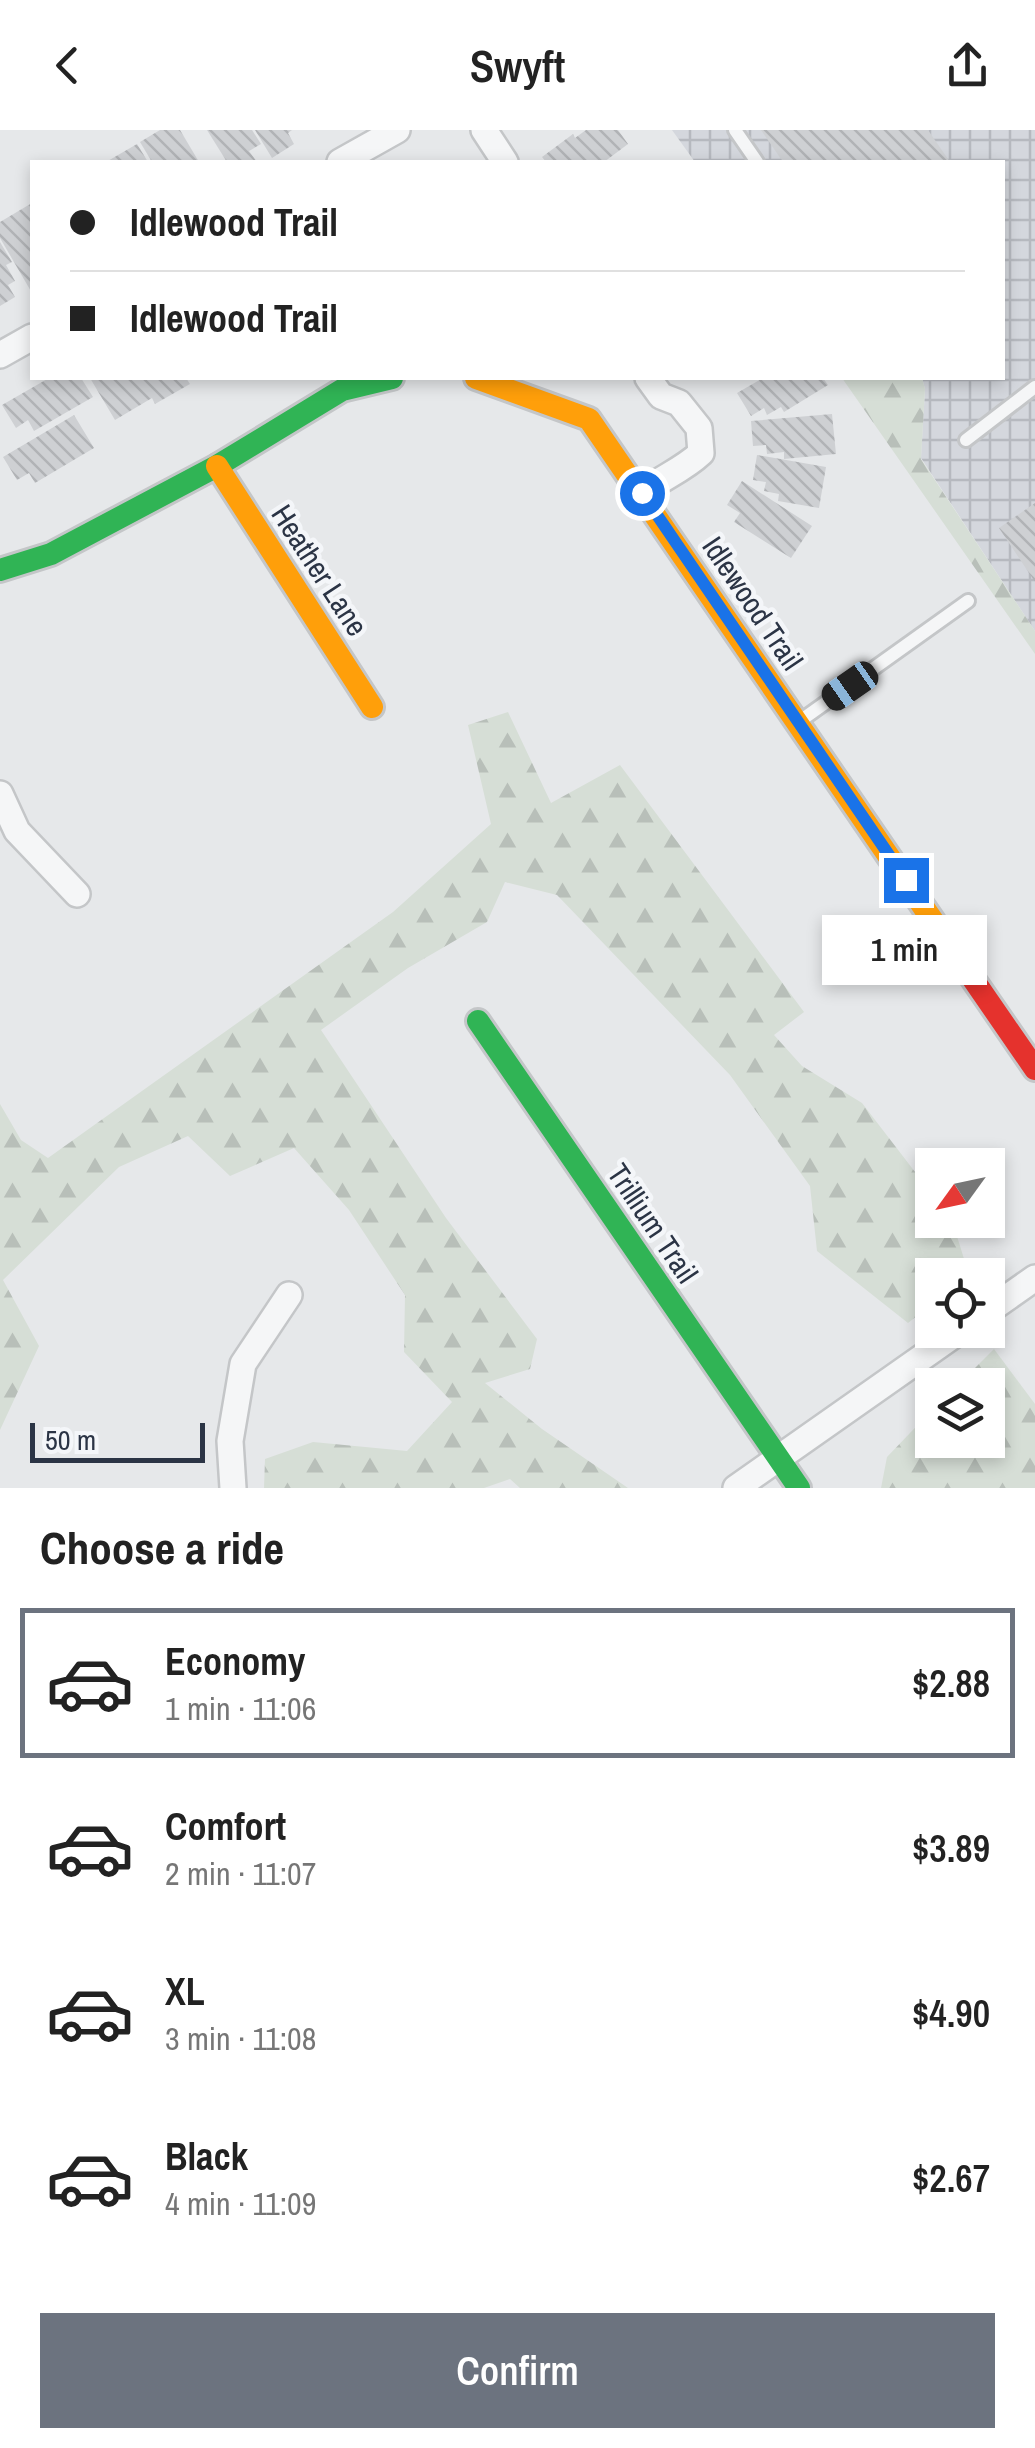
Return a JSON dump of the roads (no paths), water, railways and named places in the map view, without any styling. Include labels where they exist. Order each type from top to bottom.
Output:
[{"type":"street","points":[[344,160],[397,130]]},
{"type":"street","points":[[484,130],[505,160]]},
{"type":"street","points":[[0,355],[30,338]]},
{"type":"street","points":[[0,570],[51,554],[217,466],[342,390],[384,380]]},
{"type":"street","name":"Idlewood Trail","points":[[482,380],[589,419],[1035,1069]]},
{"type":"street","points":[[642,493],[685,468],[700,452],[700,428],[679,402],[660,396],[649,380]]},
{"type":"street","name":"Heather Lane","points":[[217,466],[372,707]]},
{"type":"street","points":[[0,794],[17,831],[77,894]]},
{"type":"street","name":"Trillium Trail","points":[[478,1021],[800,1488]]},
{"type":"street","points":[[1005,1299],[1035,1278]]},
{"type":"street","points":[[233,1488],[230,1440],[243,1364],[289,1295]]},
{"type":"street","points":[[736,1488],[935,1348]]},
{"type":"lane","points":[[734,130],[756,160]]},
{"type":"lane","points":[[966,440],[1035,388]]},
{"type":"lane","points":[[798,722],[968,602]]}]
